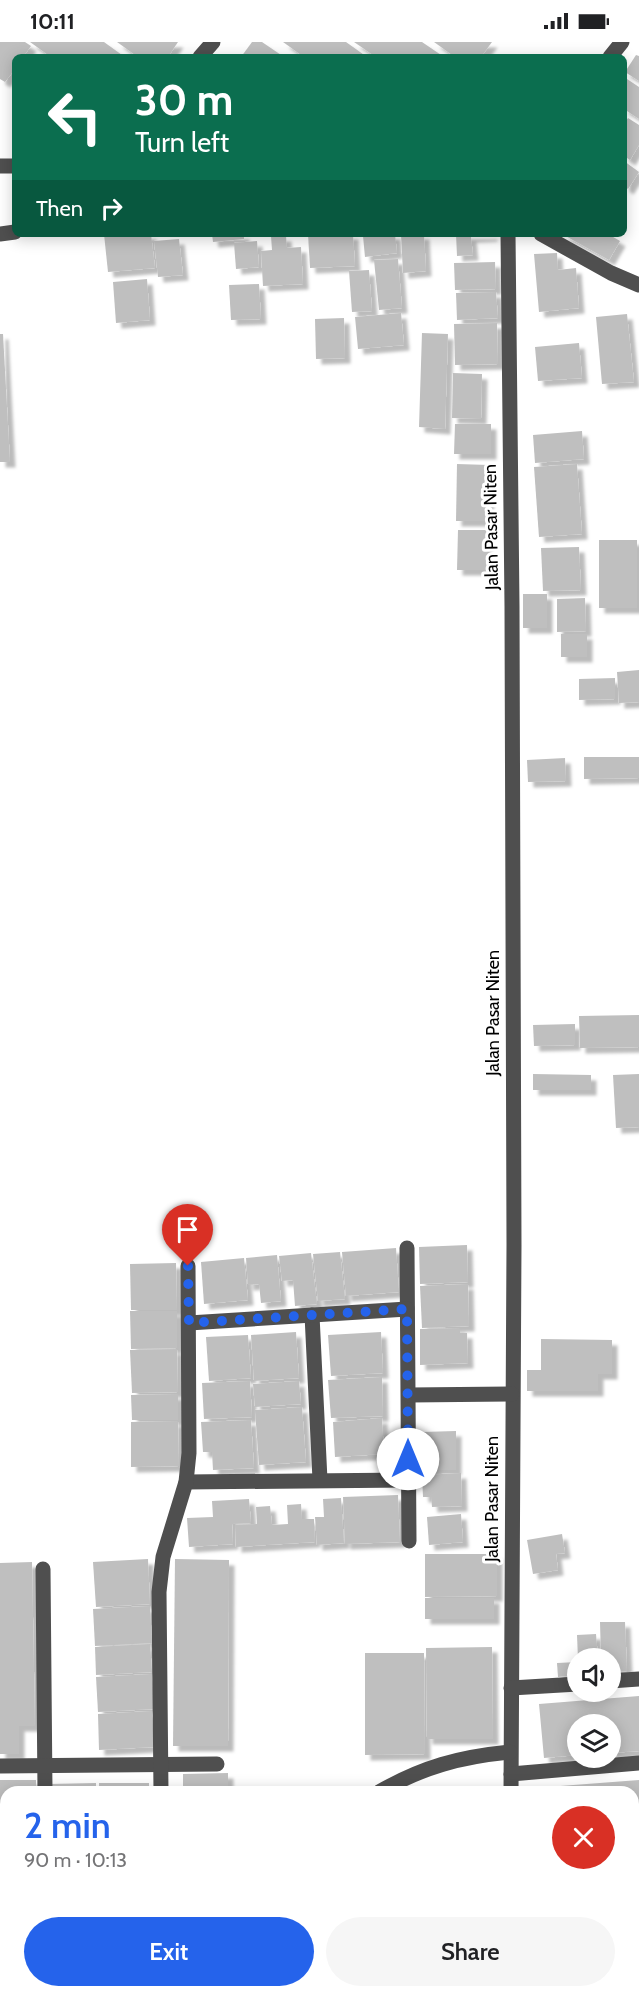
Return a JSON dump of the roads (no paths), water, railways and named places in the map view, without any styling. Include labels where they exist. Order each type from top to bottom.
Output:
[{"type":"street","points":[[203,54],[213,42]]},
{"type":"street","points":[[612,54],[622,42]]},
{"type":"street","name":"Jalan Pasar Niten","points":[[508,237],[514,1209],[511,1786]]},
{"type":"street","points":[[546,237],[611,273],[639,285]]},
{"type":"street","points":[[407,1248],[409,1541]]},
{"type":"street","points":[[161,1786],[159,1592],[160,1574],[186,1482],[189,1453],[188,1266]]},
{"type":"street","points":[[189,1323],[407,1309]]},
{"type":"street","points":[[312,1315],[320,1480]]},
{"type":"street","points":[[408,1395],[512,1394]]},
{"type":"street","points":[[186,1482],[408,1480]]},
{"type":"street","points":[[43,1569],[45,1786]]},
{"type":"street","points":[[621,1680],[639,1679]]},
{"type":"street","points":[[512,1688],[567,1685]]},
{"type":"street","points":[[390,1786],[436,1765],[488,1754],[510,1752]]},
{"type":"street","points":[[511,1774],[639,1763]]},
{"type":"street","points":[[0,1766],[217,1764]]}]
